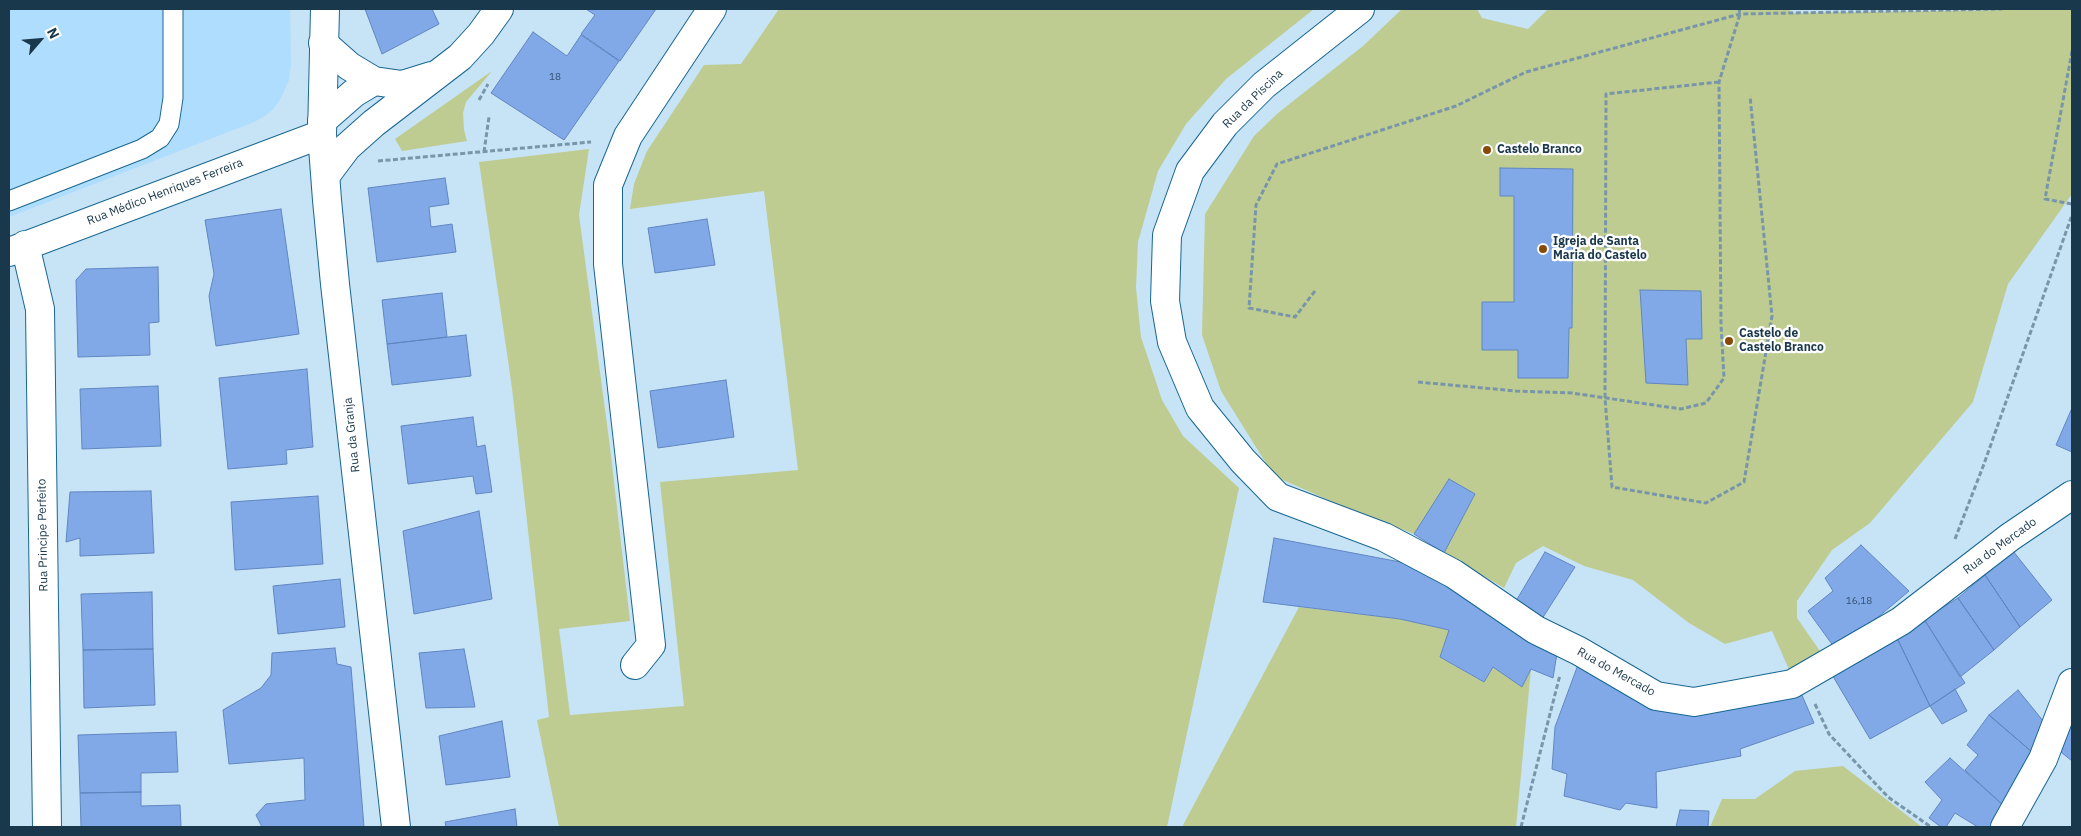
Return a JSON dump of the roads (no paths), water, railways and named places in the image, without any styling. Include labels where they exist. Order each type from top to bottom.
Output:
[{"type":"street","name":"Rua da Granja","points":[[316,9],[323,43]]},
{"type":"street","name":"Rua da Granja","points":[[324,9],[322,127],[335,284],[396,827]]},
{"type":"street","points":[[326,175],[347,147],[433,76],[460,57],[481,34],[499,9]]},
{"type":"street","points":[[635,665],[651,645],[608,264],[608,185],[628,136],[712,9]]},
{"type":"street","name":"Rua da Piscina","points":[[1243,461],[1200,408],[1172,342],[1165,302],[1167,235],[1190,171],[1225,124],[1264,85],[1360,9]]},
{"type":"street","points":[[323,43],[349,66],[374,81],[402,85],[433,76]]},
{"type":"street","points":[[322,127],[354,93],[374,81]]},
{"type":"street","name":"Rua Médico Henriques Ferreira","points":[[17,249],[322,127]]},
{"type":"street","name":"Rua Principe Perfeito","points":[[17,249],[40,309],[47,827]]},
{"type":"street","name":"Rua do Mercado","points":[[1243,461],[1278,497],[1384,537],[1454,574],[1536,630],[1567,645],[1656,696],[1694,702],[1792,684],[1900,622],[2010,537],[2072,495]]},
{"type":"street","points":[[2005,827],[2043,759],[2072,683]]},
{"type":"lane","points":[[9,201],[142,149],[160,138],[169,124],[174,98],[173,9]]},
{"type":"place","name":"Castelo Branco","points":[[1487,150]]},
{"type":"place","name":"Igreja de Santa Maria do Castelo","points":[[1543,249]]},
{"type":"place","name":"Castelo de Castelo Branco","points":[[1729,341]]}]
